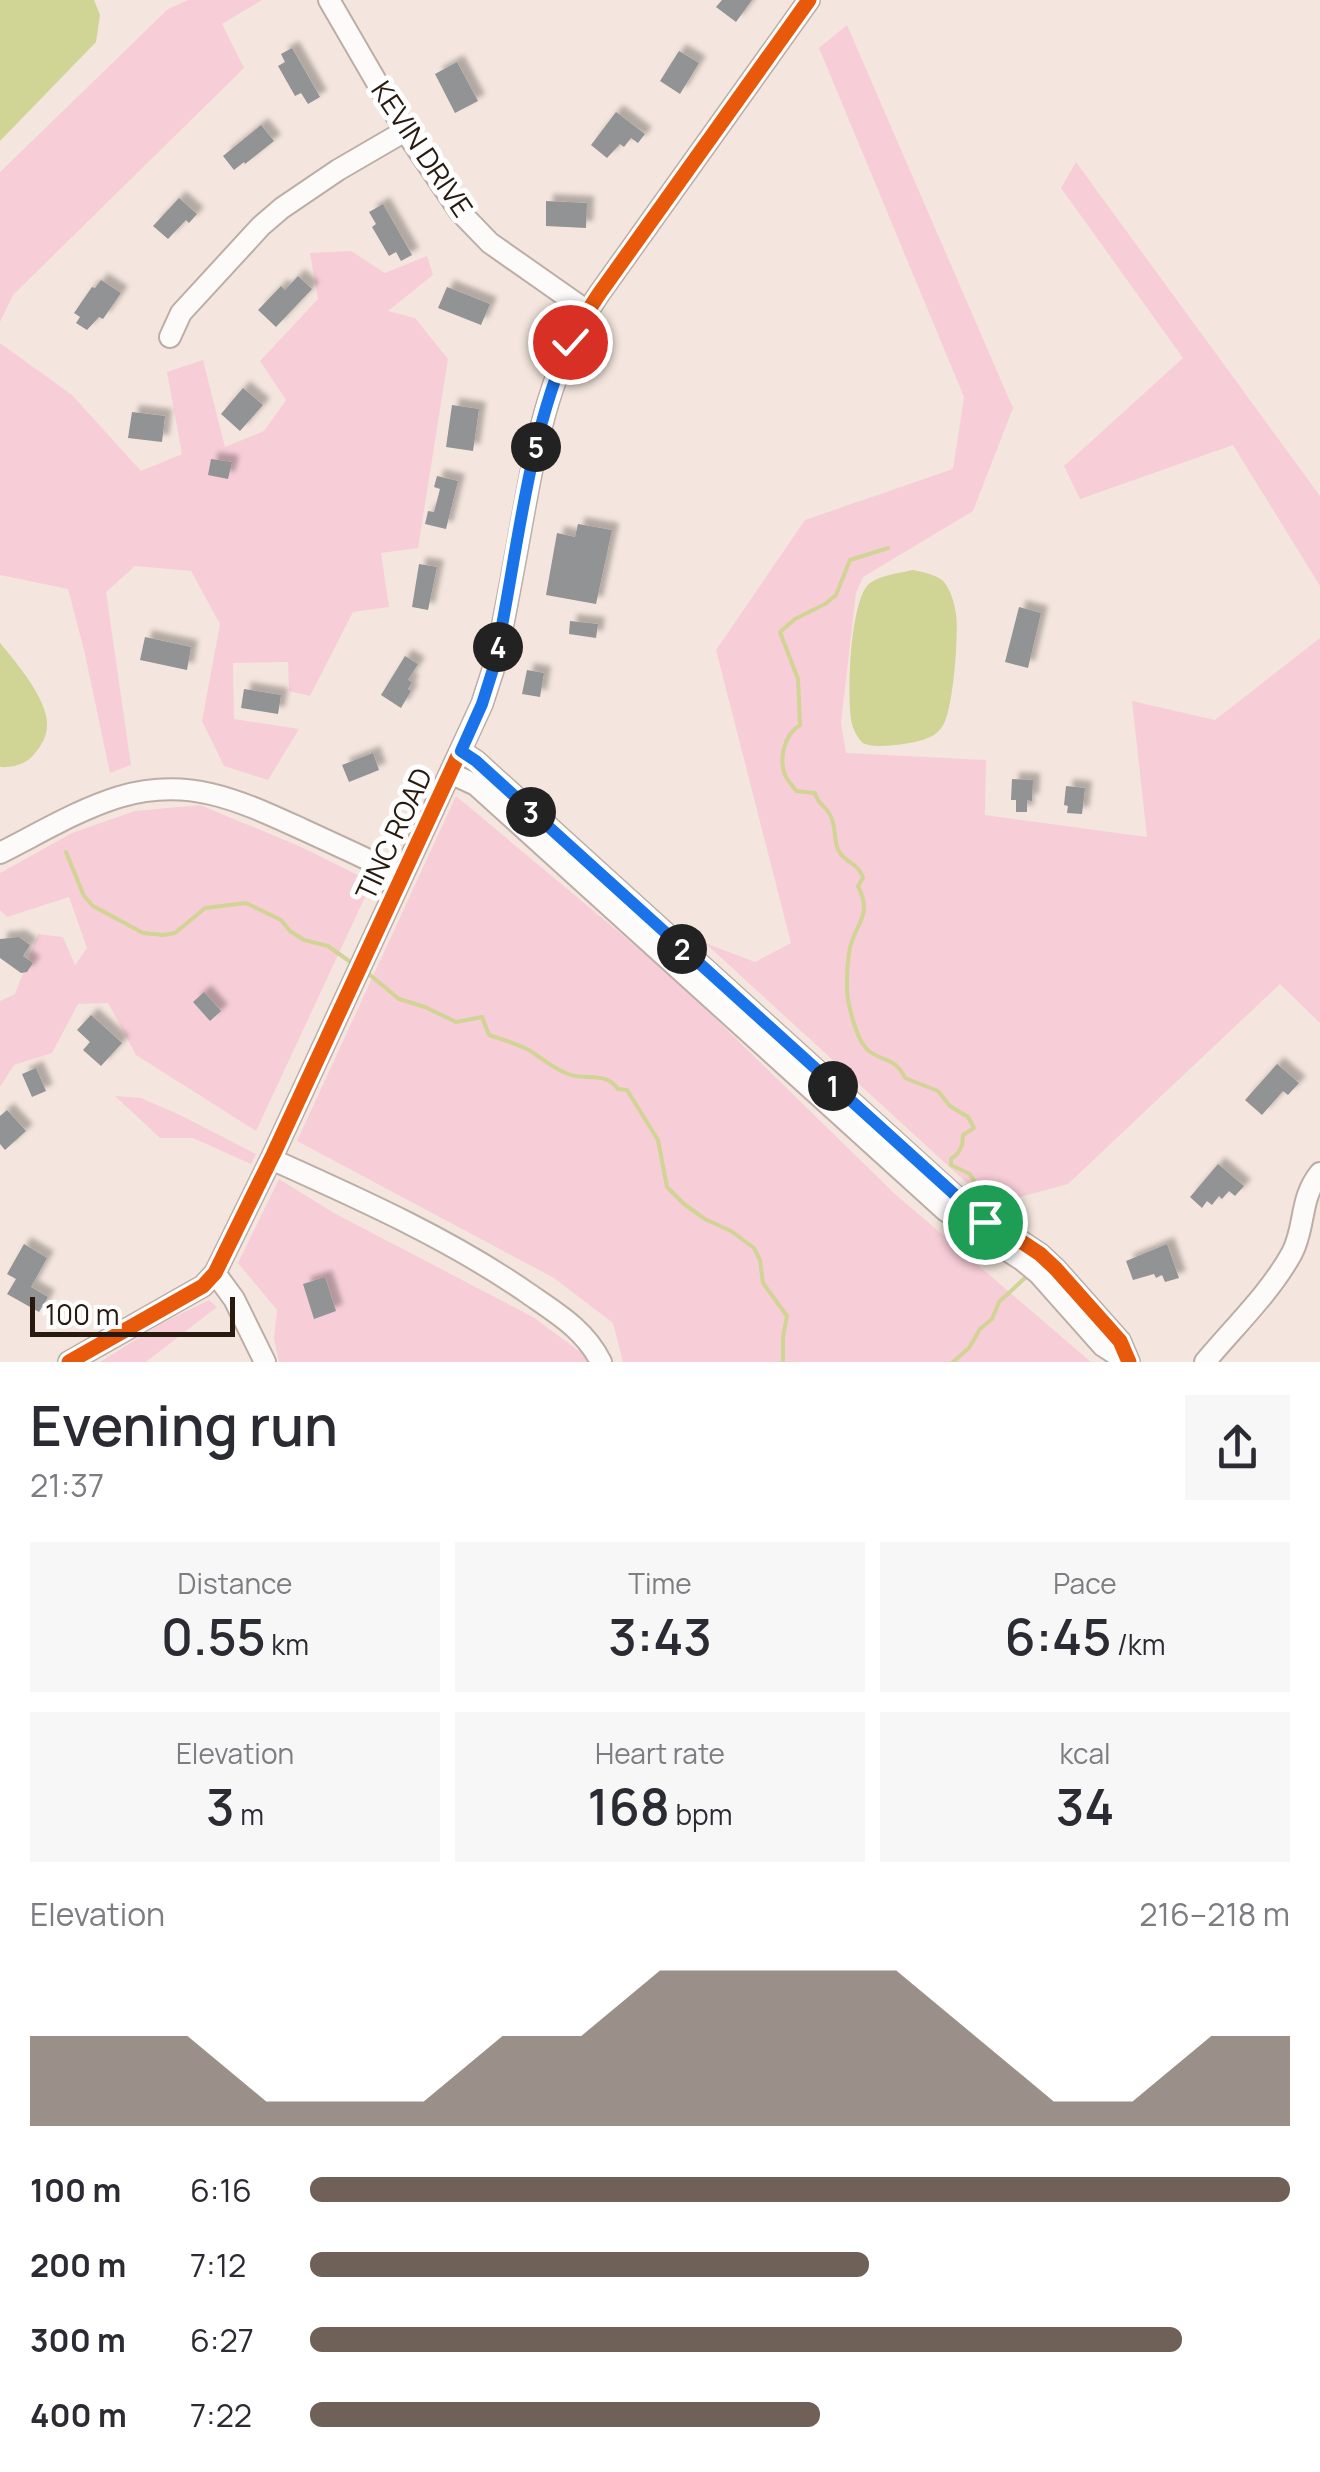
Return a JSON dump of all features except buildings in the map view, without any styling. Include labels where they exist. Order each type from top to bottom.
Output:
[{"type":"street","name":"KEVIN DRIVE","points":[[329,0],[405,132],[460,212],[490,242],[587,311]]},
{"type":"street","name":"TINC ROAD","points":[[215,1272],[272,1159],[482,704],[494,666],[534,456],[565,352],[587,311],[808,0]]},
{"type":"street","points":[[170,338],[181,313],[282,208],[405,132]]},
{"type":"street","points":[[461,751],[985,1222],[1040,1254],[1120,1341],[1129,1362]]},
{"type":"street","points":[[450,773],[476,785],[946,1212],[1022,1260],[1103,1346],[1129,1362]]},
{"type":"street","points":[[0,854],[118,798],[146,791],[195,790],[254,806],[402,876]]},
{"type":"street","points":[[272,1159],[483,1263],[570,1322],[601,1362]]},
{"type":"street","points":[[1205,1362],[1281,1271],[1294,1248],[1308,1190],[1320,1173]]},
{"type":"street","points":[[69,1362],[203,1286],[215,1272],[234,1299],[265,1362]]},
{"type":"shaded area","points":[[0,0],[94,0],[100,15],[96,42],[0,141]]},
{"type":"shaded area","points":[[188,0],[262,0],[222,24],[244,68],[13,295],[0,322],[0,172],[168,9]]},
{"type":"shaded area","points":[[847,25],[1013,408],[973,511],[863,577],[856,593],[841,723],[846,753],[986,760],[985,815],[1147,837],[1132,701],[1215,720],[1320,638],[1320,1023],[1280,984],[1068,1184],[991,1205],[705,943],[755,962],[791,943],[716,650],[805,520],[953,469],[964,397],[819,48]]},
{"type":"shaded area","points":[[1076,162],[1320,496],[1320,586],[1233,445],[1080,499],[1064,466],[1183,358],[1061,188]]},
{"type":"shaded area","points":[[351,251],[385,273],[427,256],[433,275],[388,311],[415,318],[448,359],[418,548],[381,553],[389,607],[353,612],[310,696],[289,691],[288,662],[233,663],[234,719],[299,729],[268,780],[224,766],[202,721],[220,624],[191,571],[135,566],[106,592],[131,765],[110,773],[68,589],[0,575],[0,343],[72,395],[141,471],[182,454],[167,372],[203,360],[225,447],[264,431],[286,400],[260,361],[318,299],[310,253]]},
{"type":"shaded area","points":[[913,570],[942,580],[953,601],[957,638],[946,719],[937,733],[917,741],[868,745],[856,734],[850,711],[851,649],[858,607],[870,583]]},
{"type":"shaded area","points":[[0,643],[37,693],[47,725],[44,740],[32,757],[5,767],[0,767]]},
{"type":"shaded area","points":[[456,796],[674,978],[895,1194],[1091,1362],[623,1362],[613,1323],[554,1278],[297,1141]]},
{"type":"shaded area","points":[[200,805],[299,846],[372,882],[256,1131],[136,1055],[108,1003],[78,1004],[52,1053],[14,1065],[0,1087],[0,1001],[15,994],[38,934],[63,937],[75,965],[87,948],[69,897],[7,917],[0,910],[0,873],[72,833],[135,811]]},
{"type":"shaded area","points":[[115,1096],[141,1098],[256,1154],[251,1164],[193,1138],[160,1138]]},
{"type":"shaded area","points":[[279,1179],[334,1213],[533,1317],[586,1356],[587,1362],[279,1362],[274,1339],[277,1310],[238,1263]]},
{"type":"shaded area","points":[[209,1300],[217,1307],[146,1362],[100,1362],[164,1322]]},
{"type":"waterway","points":[[888,548],[850,560],[836,595],[780,632],[798,679],[800,725],[786,741],[784,771],[796,791],[815,793],[832,818],[840,853],[863,878],[858,886],[863,914],[851,943],[847,976],[848,1000],[858,1035],[869,1051],[893,1063],[905,1078],[938,1091],[950,1106],[968,1117],[974,1128],[963,1135],[951,1165],[970,1174],[988,1205]]},
{"type":"waterway","points":[[66,852],[84,896],[93,906],[143,933],[175,933],[205,908],[246,903],[281,920],[304,940],[328,946],[349,961]]},
{"type":"waterway","points":[[370,975],[399,999],[456,1022],[482,1017],[489,1035],[527,1049],[568,1074],[601,1078],[627,1090],[658,1140],[667,1187],[705,1219],[754,1248],[763,1283],[787,1316],[783,1362]]},
{"type":"waterway","points":[[953,1362],[992,1319],[999,1302],[1026,1277]]},
{"type":"cycle path","points":[[69,1362],[203,1286],[215,1273],[482,704],[494,667],[541,428],[569,347],[599,294],[809,0]]},
{"type":"cycle path","points":[[461,751],[985,1222],[1040,1254],[1120,1341],[1129,1362]]},
{"type":"route","points":[[570,342],[541,422],[494,666],[461,751],[985,1222]]}]
